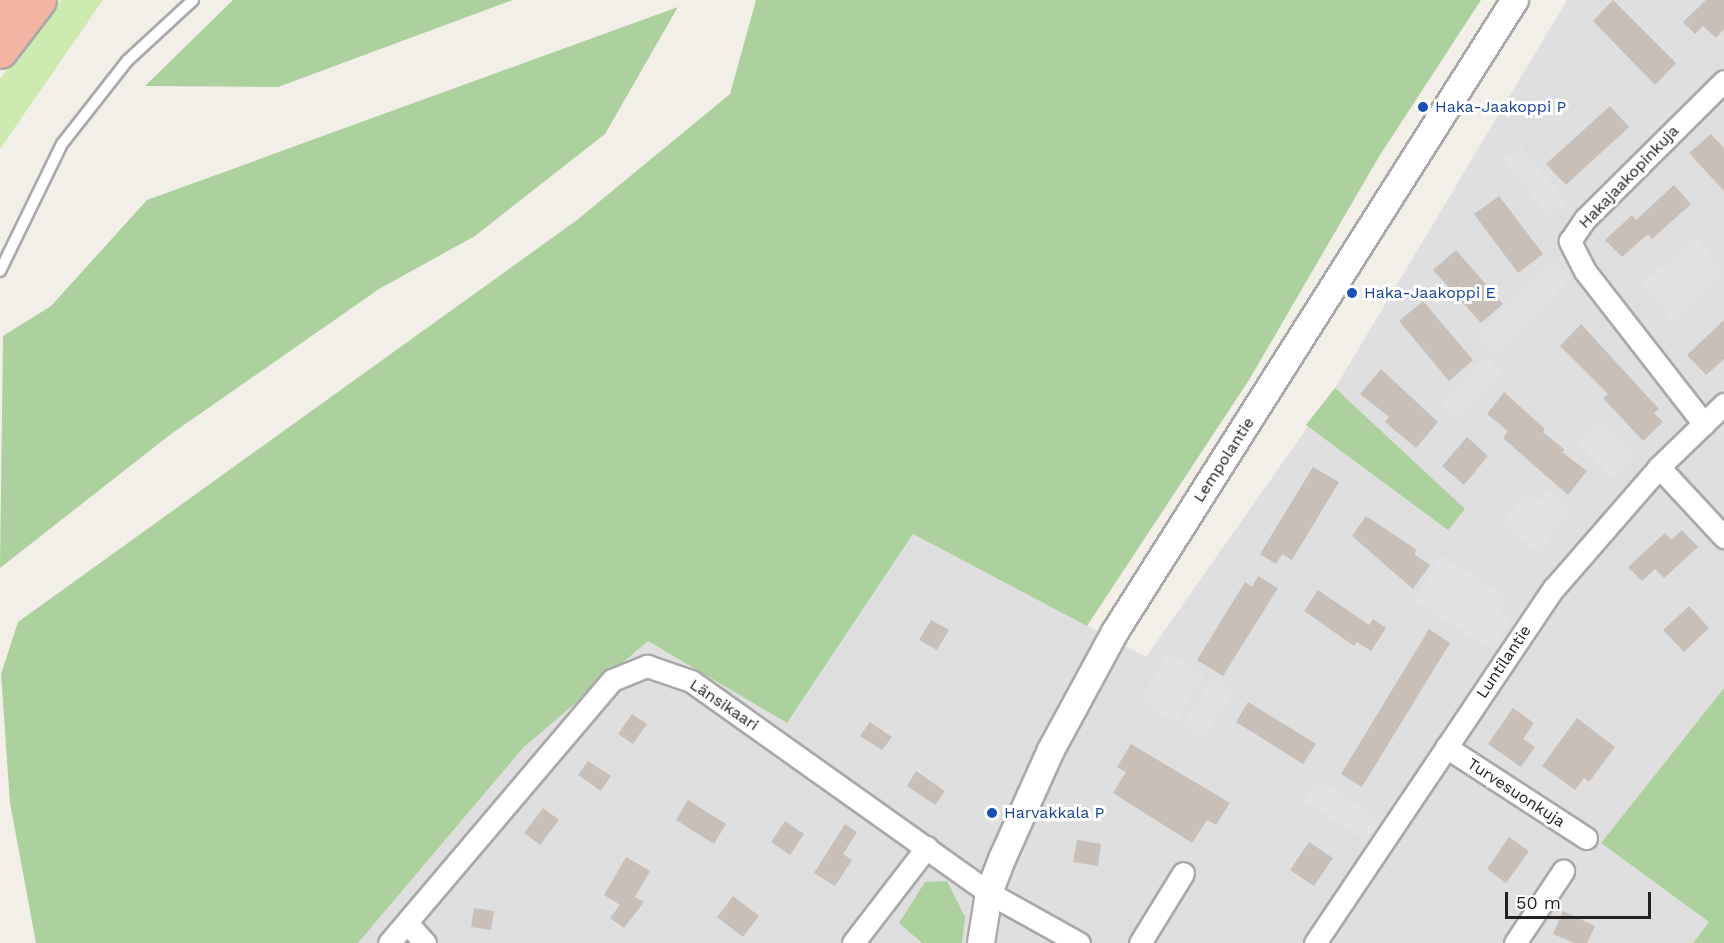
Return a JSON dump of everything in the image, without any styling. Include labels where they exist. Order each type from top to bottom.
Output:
[{"type":"highway","points":[[0,8],[6,0]]},
{"type":"highway","points":[[0,51],[39,0]]},
{"type":"street","name":"Lempolantie","points":[[981,943],[989,893],[1051,750],[1115,632],[1515,0]]},
{"type":"street","name":"Hakajaakopinkuja","points":[[1704,424],[1585,270],[1570,241],[1585,219],[1724,81]]},
{"type":"street","name":"Luntilantie","points":[[1315,943],[1554,588],[1659,467],[1724,404]]},
{"type":"street","points":[[1659,467],[1724,537]]},
{"type":"street","name":"Länsikaari","points":[[389,943],[612,680],[647,666],[691,681],[989,893],[1079,943]]},
{"type":"street","name":"Turvesuonkuja","points":[[1446,747],[1586,838]]},
{"type":"street","points":[[853,943],[927,847]]},
{"type":"street","points":[[1515,943],[1563,871]]},
{"type":"street","points":[[1140,943],[1183,873]]},
{"type":"street","points":[[407,923],[425,943]]},
{"type":"lane","points":[[0,271],[62,144],[127,61],[193,0]]},
{"type":"shaded area","points":[[1567,0],[1724,0],[1724,688],[1601,843],[1709,922],[1693,943],[358,943],[532,738],[648,640],[787,723],[913,534],[1146,657],[1335,388]]},
{"type":"shaded area","points":[[1521,146],[1566,202],[1549,216],[1504,160]]},
{"type":"shaded area","points":[[1695,237],[1724,274],[1673,321],[1642,285]]},
{"type":"shaded area","points":[[1552,260],[1571,278],[1496,354],[1477,336]]},
{"type":"shaded area","points":[[1485,357],[1502,374],[1457,421],[1440,404]]},
{"type":"shaded area","points":[[1600,419],[1634,456],[1612,478],[1577,441]]},
{"type":"shaded area","points":[[1549,491],[1572,510],[1538,552],[1502,523],[1527,493],[1539,503]]},
{"type":"shaded area","points":[[1442,556],[1508,598],[1498,613],[1511,621],[1493,651],[1414,600]]},
{"type":"shaded area","points":[[1169,653],[1204,675],[1175,722],[1140,700]]},
{"type":"shaded area","points":[[1212,677],[1234,690],[1203,739],[1183,726]]},
{"type":"shaded area","points":[[1319,780],[1380,820],[1366,841],[1305,801]]},
{"type":"green space","points":[[61,0],[103,0],[0,149],[0,79]]},
{"type":"green space","points":[[233,0],[513,0],[278,87],[145,86]]},
{"type":"green space","points":[[756,0],[1481,0],[1380,155],[1249,380],[1087,626],[913,534],[787,723],[648,641],[524,747],[358,943],[36,943],[10,803],[1,674],[18,622],[577,220],[730,94]]},
{"type":"green space","points":[[678,7],[605,134],[475,236],[379,289],[171,434],[0,568],[3,336],[51,306],[147,200]]},
{"type":"green space","points":[[1335,388],[1465,509],[1448,530],[1306,425]]},
{"type":"green space","points":[[1724,688],[1724,943],[1693,943],[1709,922],[1601,843]]},
{"type":"green space","points":[[947,881],[965,917],[962,943],[922,943],[899,923],[925,882]]},
{"type":"building","points":[[1613,0],[1676,63],[1655,85],[1593,21]]},
{"type":"building","points":[[1706,0],[1724,0],[1724,29],[1716,38],[1703,26],[1695,34],[1683,22]]},
{"type":"building","points":[[1610,106],[1629,127],[1566,185],[1546,164]]},
{"type":"building","points":[[1711,134],[1724,148],[1724,191],[1689,153]]},
{"type":"building","points":[[1674,185],[1691,204],[1652,239],[1648,234],[1622,257],[1605,240],[1632,215],[1636,220]]},
{"type":"building","points":[[1499,196],[1543,254],[1518,273],[1474,214]]},
{"type":"building","points":[[1456,250],[1503,304],[1481,323],[1433,270]]},
{"type":"building","points":[[1423,301],[1473,360],[1449,381],[1399,321]]},
{"type":"building","points":[[1724,320],[1724,359],[1706,375],[1687,355]]},
{"type":"building","points":[[1581,324],[1659,409],[1654,413],[1663,422],[1643,441],[1603,398],[1608,394],[1560,346]]},
{"type":"building","points":[[1381,369],[1438,422],[1416,448],[1385,422],[1389,417],[1360,394]]},
{"type":"building","points":[[1504,392],[1545,429],[1543,432],[1565,450],[1562,452],[1587,471],[1568,495],[1503,438],[1508,431],[1487,414]]},
{"type":"building","points":[[1467,437],[1488,456],[1464,485],[1442,466]]},
{"type":"building","points":[[1313,467],[1339,482],[1292,560],[1282,554],[1276,564],[1260,554]]},
{"type":"building","points":[[1366,516],[1417,550],[1414,554],[1430,565],[1413,589],[1352,536]]},
{"type":"building","points":[[1682,530],[1698,547],[1664,578],[1655,569],[1642,581],[1628,567],[1665,533],[1671,540]]},
{"type":"building","points":[[1258,576],[1278,588],[1223,676],[1197,660],[1245,582],[1252,587]]},
{"type":"building","points":[[1318,590],[1369,625],[1373,619],[1386,628],[1371,651],[1357,642],[1354,646],[1304,611]]},
{"type":"building","points":[[1689,606],[1709,628],[1684,652],[1663,630]]},
{"type":"building","points":[[931,620],[949,630],[937,650],[919,640]]},
{"type":"building","points":[[1429,629],[1450,643],[1362,787],[1341,774]]},
{"type":"building","points":[[1248,702],[1316,744],[1303,764],[1236,722]]},
{"type":"building","points":[[1513,708],[1534,723],[1523,739],[1535,747],[1521,767],[1488,744]]},
{"type":"building","points":[[632,714],[647,724],[633,744],[618,734]]},
{"type":"building","points":[[1577,718],[1615,747],[1589,782],[1584,778],[1575,790],[1542,766]]},
{"type":"building","points":[[870,722],[892,737],[882,750],[860,736]]},
{"type":"building","points":[[1131,744],[1230,803],[1216,825],[1207,820],[1192,843],[1113,793],[1126,772],[1117,767]]},
{"type":"building","points":[[588,761],[611,776],[601,791],[578,775]]},
{"type":"building","points":[[916,771],[945,791],[935,805],[907,786]]},
{"type":"building","points":[[688,800],[726,824],[714,844],[676,820]]},
{"type":"building","points":[[543,808],[559,820],[540,845],[524,833]]},
{"type":"building","points":[[785,821],[804,834],[790,855],[771,842]]},
{"type":"building","points":[[845,824],[857,832],[843,854],[852,860],[835,886],[814,873]]},
{"type":"building","points":[[1509,837],[1529,851],[1506,883],[1487,869]]},
{"type":"building","points":[[1077,840],[1101,844],[1098,866],[1073,862]]},
{"type":"building","points":[[1309,842],[1333,858],[1314,886],[1290,870]]},
{"type":"building","points":[[626,857],[650,871],[635,897],[644,902],[624,928],[610,918],[620,905],[604,895]]},
{"type":"building","points":[[733,896],[759,916],[743,937],[717,917]]},
{"type":"building","points":[[474,908],[494,911],[491,930],[471,927]]},
{"type":"building","points":[[1563,911],[1595,926],[1587,943],[1574,943],[1553,934]]},
{"type":"place","name":"Haka-Jaakoppi P","points":[[1423,107]]},
{"type":"place","name":"Haka-Jaakoppi E","points":[[1352,293]]},
{"type":"place","name":"Harvakkala P","points":[[992,813]]}]
